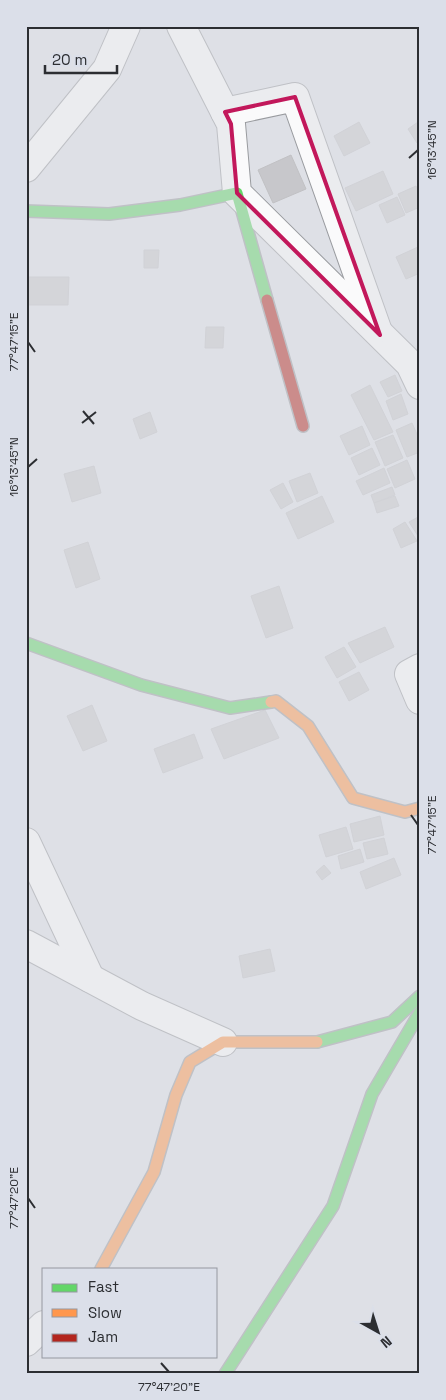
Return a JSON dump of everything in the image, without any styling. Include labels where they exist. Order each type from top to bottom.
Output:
[{"type":"street","points":[[26,168],[106,69],[126,26]]},
{"type":"street","points":[[181,26],[231,124],[236,193],[304,426]]},
{"type":"street","points":[[225,112],[295,97],[380,335]]},
{"type":"street","points":[[26,211],[109,214],[180,205],[236,193]]},
{"type":"street","points":[[236,193],[410,364],[420,385]]},
{"type":"street","points":[[26,643],[141,686],[230,708],[276,701],[308,726],[353,798],[405,812],[420,808]]},
{"type":"street","points":[[420,668],[409,674],[420,700]]},
{"type":"street","points":[[26,842],[90,978]]},
{"type":"street","points":[[26,944],[142,1006],[223,1042],[314,1043],[392,1022],[420,996]]},
{"type":"street","points":[[225,1374],[333,1206],[372,1094],[420,1012]]},
{"type":"street","points":[[102,1268],[154,1172],[176,1096],[190,1062],[223,1042]]},
{"type":"street","points":[[26,1342],[42,1327]]},
{"type":"highlighted area","points":[[295,97],[380,335],[237,193],[231,124],[225,112]]},
{"type":"building","points":[[359,122],[370,143],[344,156],[334,136]]},
{"type":"building","points":[[418,122],[420,141],[417,143],[408,129]]},
{"type":"building","points":[[291,155],[306,189],[273,203],[258,170]]},
{"type":"building","points":[[383,171],[393,194],[356,211],[345,188]]},
{"type":"building","points":[[416,186],[420,195],[420,207],[406,213],[398,194]]},
{"type":"building","points":[[397,197],[405,215],[387,223],[379,205]]},
{"type":"building","points":[[418,247],[420,273],[406,279],[396,257]]},
{"type":"building","points":[[144,250],[159,250],[158,268],[144,268]]},
{"type":"building","points":[[27,277],[69,277],[68,305],[26,305]]},
{"type":"building","points":[[206,327],[224,327],[223,348],[205,348]]},
{"type":"building","points":[[395,375],[402,391],[388,397],[380,382]]},
{"type":"building","points":[[370,385],[393,432],[374,440],[351,395]]},
{"type":"building","points":[[401,394],[408,414],[393,420],[386,401]]},
{"type":"building","points":[[150,412],[157,432],[140,439],[133,419]]},
{"type":"building","points":[[412,423],[420,441],[420,452],[407,457],[396,430]]},
{"type":"building","points":[[362,426],[370,445],[349,455],[340,436]]},
{"type":"building","points":[[393,435],[403,458],[385,466],[375,442]]},
{"type":"building","points":[[372,448],[380,465],[359,475],[351,458]]},
{"type":"building","points":[[407,460],[415,479],[395,488],[387,469]]},
{"type":"building","points":[[94,466],[101,493],[72,502],[64,474]]},
{"type":"building","points":[[384,468],[390,483],[363,495],[356,481]]},
{"type":"building","points":[[310,473],[318,493],[297,502],[289,481]]},
{"type":"building","points":[[283,483],[293,502],[281,509],[270,490]]},
{"type":"building","points":[[392,487],[395,495],[374,503],[371,495]]},
{"type":"building","points":[[322,496],[334,522],[298,539],[286,513]]},
{"type":"building","points":[[395,496],[399,506],[377,513],[374,503]]},
{"type":"building","points":[[420,516],[420,539],[409,522]]},
{"type":"building","points":[[405,522],[417,541],[401,548],[393,529]]},
{"type":"building","points":[[88,542],[100,579],[76,588],[64,550]]},
{"type":"building","points":[[279,586],[293,628],[266,638],[251,596]]},
{"type":"building","points":[[385,627],[394,647],[360,663],[348,643]]},
{"type":"building","points":[[344,647],[356,667],[337,678],[325,657]]},
{"type":"building","points":[[359,672],[369,690],[349,701],[339,682]]},
{"type":"building","points":[[92,705],[107,741],[83,751],[67,716]]},
{"type":"building","points":[[265,710],[279,738],[224,759],[211,729]]},
{"type":"building","points":[[194,734],[203,758],[163,773],[154,749]]},
{"type":"building","points":[[380,816],[384,835],[354,842],[350,824]]},
{"type":"building","points":[[346,827],[353,849],[326,857],[319,835]]},
{"type":"building","points":[[384,838],[388,854],[367,859],[363,843]]},
{"type":"building","points":[[360,849],[364,862],[341,869],[338,856]]},
{"type":"building","points":[[394,858],[401,875],[366,889],[360,872]]},
{"type":"building","points":[[324,865],[331,873],[322,880],[316,872]]},
{"type":"building","points":[[270,949],[275,971],[243,978],[239,956]]},
{"type":"traffic: fast","points":[[26,211],[109,214],[180,205],[237,193],[267,300]]},
{"type":"traffic: fast","points":[[26,643],[141,685],[230,708],[271,702]]},
{"type":"traffic: fast","points":[[317,1042],[392,1022],[420,996]]},
{"type":"traffic: fast","points":[[225,1374],[333,1206],[372,1094],[420,1012]]},
{"type":"traffic: slow","points":[[271,702],[276,701],[308,726],[353,798],[405,812],[420,808]]},
{"type":"traffic: slow","points":[[102,1268],[154,1172],[176,1095],[190,1062],[223,1042],[317,1042]]},
{"type":"traffic: jam","points":[[267,300],[303,426]]}]
